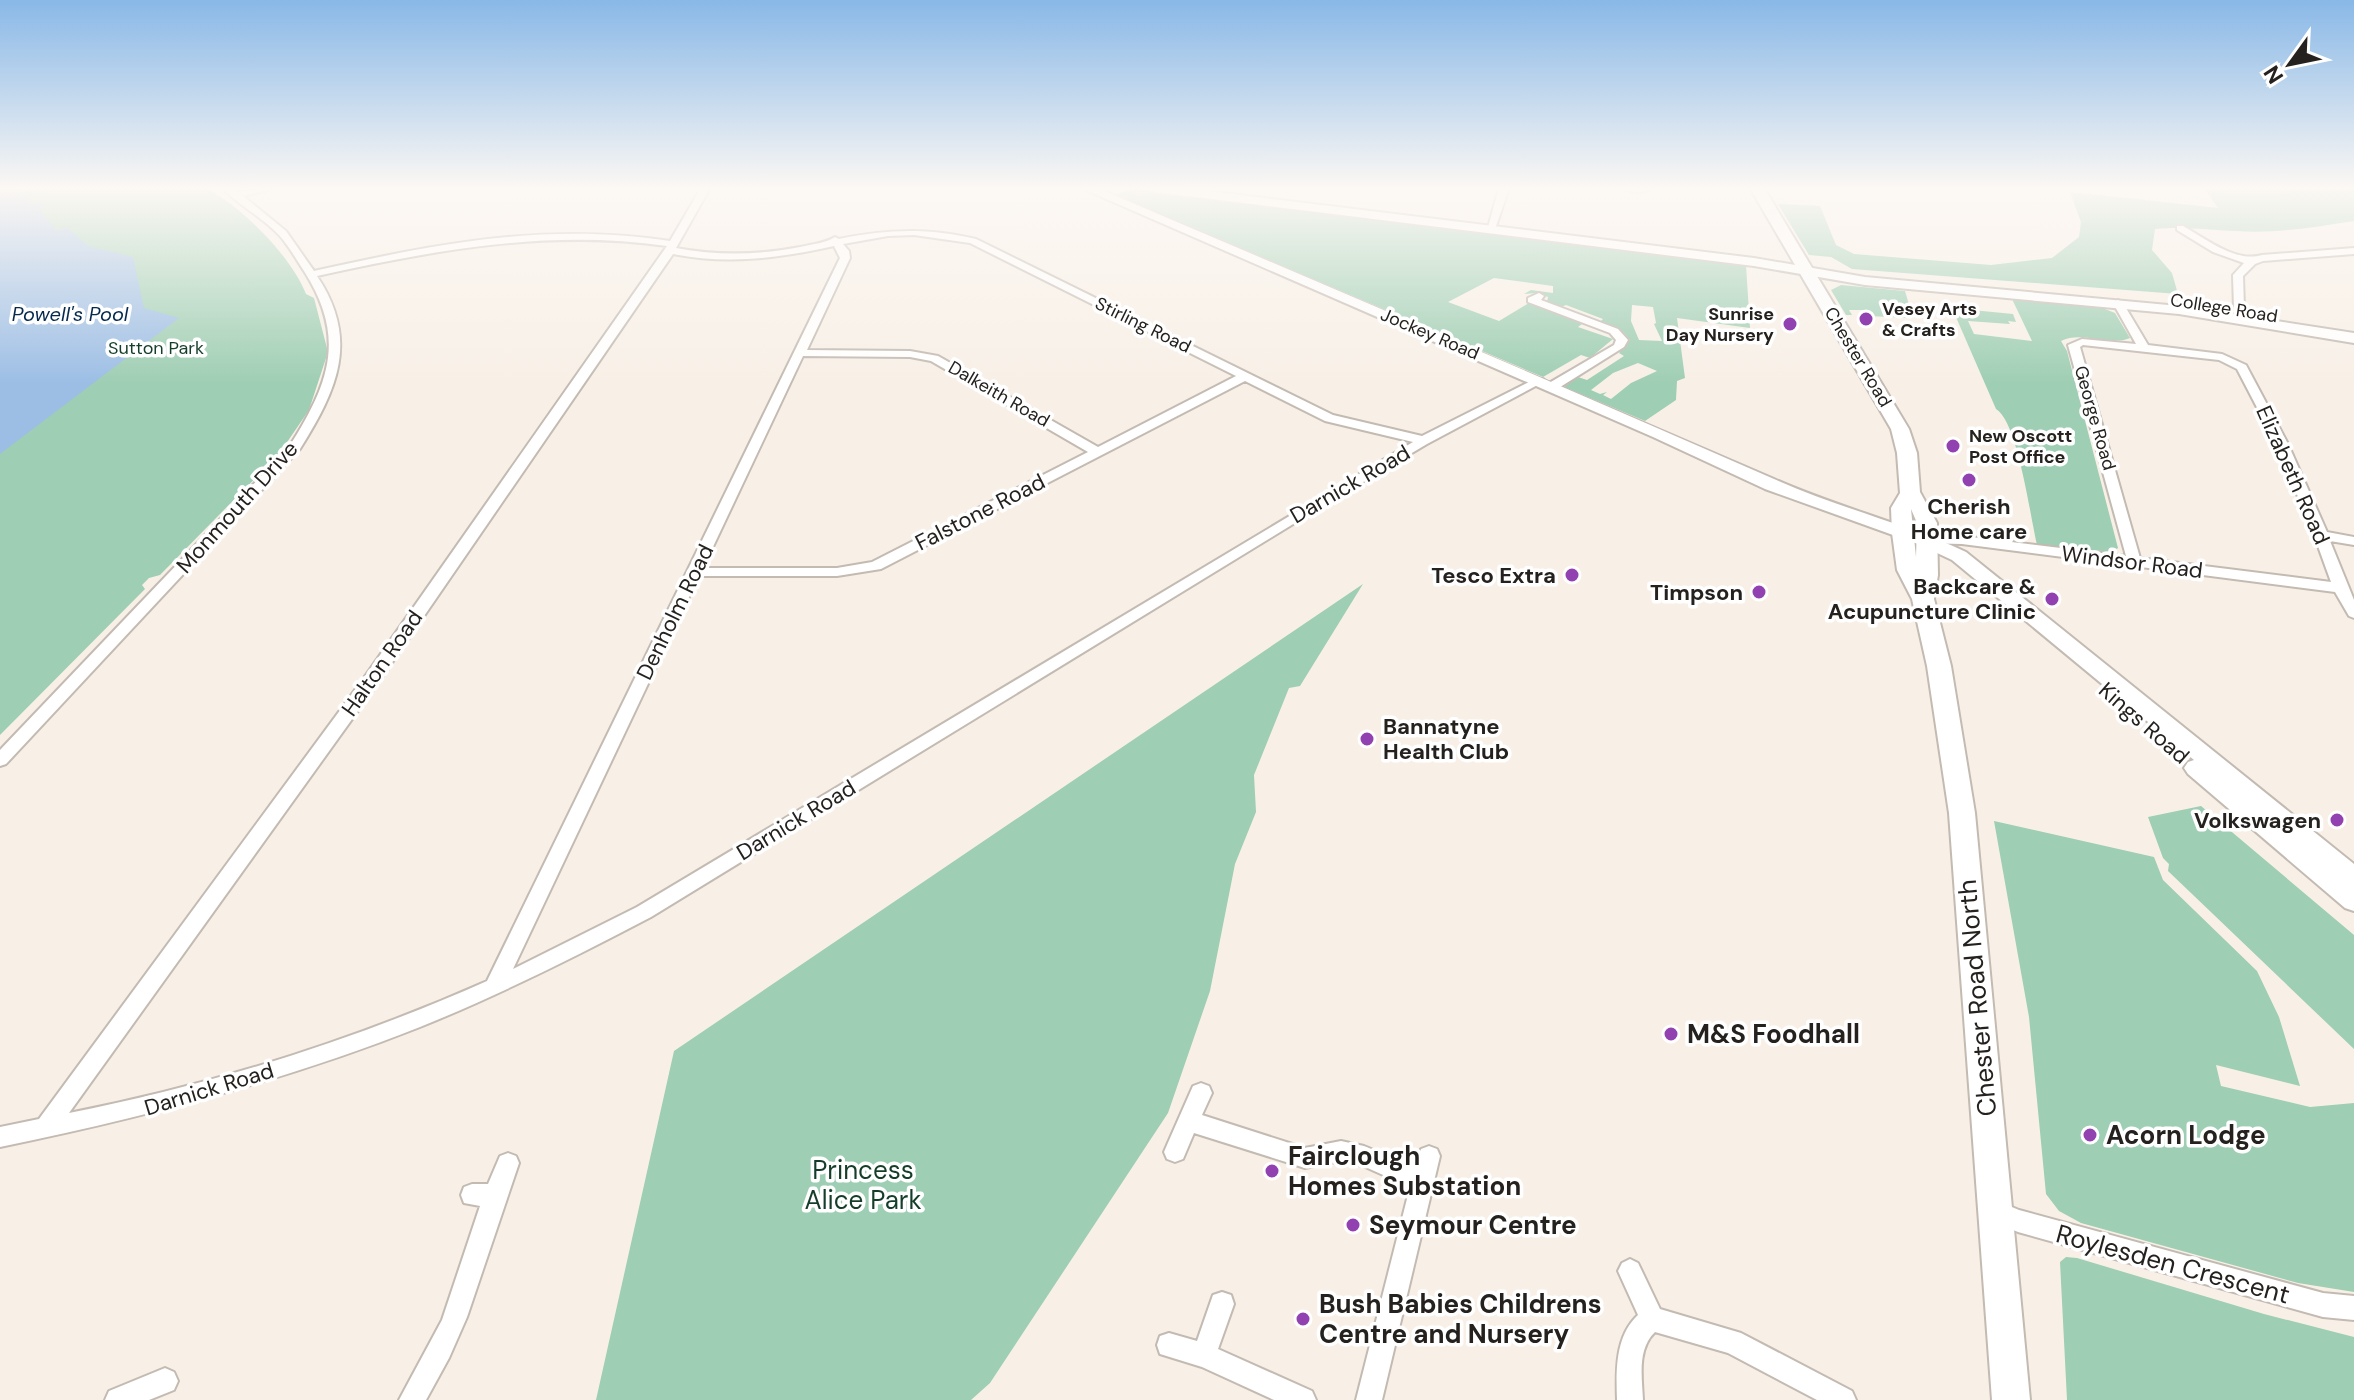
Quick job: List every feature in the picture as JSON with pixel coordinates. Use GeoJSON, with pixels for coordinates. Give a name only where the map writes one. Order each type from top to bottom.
{"type":"FeatureCollection","features":[{"type":"Feature","properties":{"kind":"highway","name":"Chester Road"},"geometry":{"type":"LineString","coordinates":[[1795,253],[1900,429],[1907,453],[1910,493],[1926,518],[1915,544]]}},
{"type":"Feature","properties":{"kind":"highway","name":"Chester Road North"},"geometry":{"type":"LineString","coordinates":[[1915,544],[1927,575],[1923,599],[1939,666],[1962,813],[2011,1400]]}},
{"type":"Feature","properties":{"kind":"main road","name":"Jockey Road"},"geometry":{"type":"LineString","coordinates":[[1240,253],[1546,384],[1771,485],[1813,509],[1915,544]]}},
{"type":"Feature","properties":{"kind":"main road","name":"College Road"},"geometry":{"type":"LineString","coordinates":[[1677,253],[1865,281],[2118,303],[2243,319],[2352,338]]}},
{"type":"Feature","properties":{"kind":"main road","name":"College Road"},"geometry":{"type":"LineString","coordinates":[[1805,270],[2105,293],[2239,309],[2352,338]]}},
{"type":"Feature","properties":{"kind":"main road","name":"College Road"},"geometry":{"type":"LineString","coordinates":[[1816,287],[1824,283],[1865,281]]}},
{"type":"Feature","properties":{"kind":"main road","name":"Kings Road"},"geometry":{"type":"LineString","coordinates":[[1915,544],[1973,566],[2354,878]]}},
{"type":"Feature","properties":{"kind":"main road","name":"Kings Road"},"geometry":{"type":"LineString","coordinates":[[1915,544],[1963,572],[2010,609],[2354,901]]}},
{"type":"Feature","properties":{"kind":"street","name":"Monmouth Drive"},"geometry":{"type":"LineString","coordinates":[[0,760],[294,449],[312,421],[332,373],[337,332],[328,302],[297,253]]}},
{"type":"Feature","properties":{"kind":"street","name":"Stirling Road"},"geometry":{"type":"LineString","coordinates":[[312,274],[412,253]]}},
{"type":"Feature","properties":{"kind":"street","name":"Halton Road"},"geometry":{"type":"LineString","coordinates":[[45,1129],[372,679],[668,253]]}},
{"type":"Feature","properties":{"kind":"street","name":"Stirling Road"},"geometry":{"type":"LineString","coordinates":[[693,253],[705,257],[754,257],[771,253]]}},
{"type":"Feature","properties":{"kind":"street","name":"Denholm Road"},"geometry":{"type":"LineString","coordinates":[[495,985],[845,258],[844,253]]}},
{"type":"Feature","properties":{"kind":"street","name":"Stirling Road"},"geometry":{"type":"LineString","coordinates":[[998,253],[1329,418],[1407,434],[1423,441]]}},
{"type":"Feature","properties":{"kind":"street"},"geometry":{"type":"LineString","coordinates":[[2226,253],[2251,262]]}},
{"type":"Feature","properties":{"kind":"street"},"geometry":{"type":"LineString","coordinates":[[2239,309],[2238,275],[2251,262],[2262,258],[2333,253]]}},
{"type":"Feature","properties":{"kind":"street","name":"Darnick Road"},"geometry":{"type":"LineString","coordinates":[[0,1137],[116,1116],[191,1096],[319,1055],[392,1029],[495,985],[644,912],[1423,441],[1546,384],[1618,347],[1622,340],[1614,331],[1531,297]]}},
{"type":"Feature","properties":{"kind":"street"},"geometry":{"type":"LineString","coordinates":[[2118,303],[2144,348]]}},
{"type":"Feature","properties":{"kind":"street","name":"George Road"},"geometry":{"type":"LineString","coordinates":[[2134,561],[2074,345],[2082,342],[2144,348]]}},
{"type":"Feature","properties":{"kind":"street","name":"Elizabeth Road"},"geometry":{"type":"LineString","coordinates":[[2144,348],[2214,355],[2235,361],[2242,367],[2282,444],[2340,588],[2354,613]]}},
{"type":"Feature","properties":{"kind":"street","name":"Dalkeith Road"},"geometry":{"type":"LineString","coordinates":[[799,353],[910,354],[934,358],[1097,452]]}},
{"type":"Feature","properties":{"kind":"street","name":"Falstone Road"},"geometry":{"type":"LineString","coordinates":[[695,572],[837,572],[876,566],[1246,376]]}},
{"type":"Feature","properties":{"kind":"street"},"geometry":{"type":"LineString","coordinates":[[2321,535],[2354,541]]}},
{"type":"Feature","properties":{"kind":"street","name":"Windsor Road"},"geometry":{"type":"LineString","coordinates":[[1915,544],[1962,540],[2340,588]]}},
{"type":"Feature","properties":{"kind":"street"},"geometry":{"type":"LineString","coordinates":[[1175,1152],[1201,1093]]}},
{"type":"Feature","properties":{"kind":"street"},"geometry":{"type":"LineString","coordinates":[[1189,1121],[1305,1158],[1341,1151],[1364,1156],[1423,1181]]}},
{"type":"Feature","properties":{"kind":"street"},"geometry":{"type":"LineString","coordinates":[[1369,1400],[1429,1156]]}},
{"type":"Feature","properties":{"kind":"street"},"geometry":{"type":"LineString","coordinates":[[412,1400],[432,1367],[455,1317],[483,1195],[508,1163]]}},
{"type":"Feature","properties":{"kind":"street","name":"Roylesden Crescent"},"geometry":{"type":"LineString","coordinates":[[1995,1211],[2018,1221],[2323,1305],[2354,1308]]}},
{"type":"Feature","properties":{"kind":"street"},"geometry":{"type":"LineString","coordinates":[[1630,1271],[1652,1319]]}},
{"type":"Feature","properties":{"kind":"street"},"geometry":{"type":"LineString","coordinates":[[1204,1355],[1222,1304]]}},
{"type":"Feature","properties":{"kind":"street"},"geometry":{"type":"LineString","coordinates":[[1630,1400],[1628,1367],[1636,1335],[1642,1324],[1652,1319],[1732,1342],[1810,1392],[1843,1400]]}},
{"type":"Feature","properties":{"kind":"street"},"geometry":{"type":"LineString","coordinates":[[1169,1345],[1204,1355],[1303,1400]]}},
{"type":"Feature","properties":{"kind":"street"},"geometry":{"type":"LineString","coordinates":[[118,1400],[165,1381]]}},
{"type":"Feature","properties":{"kind":"green space","name":"Sutton Park"},"geometry":{"type":"Polygon","coordinates":[[[0,253],[280,253],[306,294],[314,298],[328,352],[309,410],[279,454],[160,575],[149,578],[142,585],[145,589],[0,735],[0,253]]]}},
{"type":"Feature","properties":{"kind":"green space"},"geometry":{"type":"Polygon","coordinates":[[[1253,253],[1653,253],[1746,265],[1750,328],[1677,318],[1685,378],[1677,381],[1676,400],[1645,421],[1564,387],[1578,377],[1587,380],[1624,356],[1619,353],[1630,340],[1624,333],[1599,323],[1603,319],[1566,305],[1561,307],[1547,302],[1548,297],[1537,293],[1524,294],[1531,290],[1553,293],[1553,286],[1494,278],[1448,302],[1499,321],[1529,303],[1582,324],[1578,327],[1613,339],[1590,358],[1581,355],[1543,377],[1253,253]],[[1632,305],[1631,321],[1639,340],[1662,341],[1654,324],[1653,307],[1632,305]],[[1638,363],[1613,373],[1591,390],[1600,394],[1607,392],[1603,395],[1611,399],[1631,383],[1657,371],[1638,363]]]}},
{"type":"Feature","properties":{"kind":"green space"},"geometry":{"type":"Polygon","coordinates":[[[1808,253],[1853,253],[1991,265],[2052,258],[2058,253],[2155,253],[2172,273],[2178,294],[1852,269],[1831,257],[1808,253]]]}},
{"type":"Feature","properties":{"kind":"green space"},"geometry":{"type":"Polygon","coordinates":[[[1841,285],[1905,291],[1913,318],[1867,316],[1863,310],[1849,310],[1852,315],[1846,315],[1831,290],[1841,285]]]}},
{"type":"Feature","properties":{"kind":"green space"},"geometry":{"type":"Polygon","coordinates":[[[2012,299],[2100,307],[2115,313],[2130,338],[2113,341],[2078,337],[2061,341],[2067,351],[2118,548],[2113,552],[2037,545],[2011,432],[1996,409],[1952,308],[2013,314],[2016,322],[2008,321],[2010,324],[1968,321],[1974,334],[2032,341],[2012,299]]]}},
{"type":"Feature","properties":{"kind":"green space","name":"Princess Alice Park"},"geometry":{"type":"Polygon","coordinates":[[[1363,584],[1300,686],[1289,688],[1254,775],[1256,812],[1235,864],[1210,991],[1168,1113],[990,1383],[971,1400],[596,1400],[674,1051],[1363,584]]]}},
{"type":"Feature","properties":{"kind":"green space"},"geometry":{"type":"Polygon","coordinates":[[[2201,806],[2354,935],[2354,1049],[2168,871],[2169,864],[2163,858],[2148,817],[2201,806]]]}},
{"type":"Feature","properties":{"kind":"green space"},"geometry":{"type":"Polygon","coordinates":[[[1994,821],[2154,857],[2163,880],[2257,971],[2279,1017],[2300,1086],[2216,1065],[2221,1086],[2310,1107],[2354,1103],[2354,1292],[2298,1283],[2081,1223],[2059,1211],[2046,1194],[2029,1017],[1994,821]]]}},
{"type":"Feature","properties":{"kind":"green space"},"geometry":{"type":"Polygon","coordinates":[[[2066,1257],[2354,1337],[2354,1400],[2067,1400],[2060,1262],[2066,1257]]]}},
{"type":"Feature","properties":{"kind":"water","name":"Powell's Pool"},"geometry":{"type":"Polygon","coordinates":[[[0,253],[118,253],[133,257],[144,308],[179,318],[0,454],[0,253]]]}},
{"type":"Feature","properties":{"kind":"place","name":"Vesey Arts & Crafts"},"geometry":{"type":"Point","coordinates":[1866,319]}},
{"type":"Feature","properties":{"kind":"place","name":"Sunrise Day Nursery"},"geometry":{"type":"Point","coordinates":[1790,324]}},
{"type":"Feature","properties":{"kind":"place","name":"New Oscott Post Office"},"geometry":{"type":"Point","coordinates":[1953,446]}},
{"type":"Feature","properties":{"kind":"place","name":"Cherish Home care"},"geometry":{"type":"Point","coordinates":[1969,480]}},
{"type":"Feature","properties":{"kind":"place","name":"Tesco Extra"},"geometry":{"type":"Point","coordinates":[1572,575]}},
{"type":"Feature","properties":{"kind":"place","name":"Timpson"},"geometry":{"type":"Point","coordinates":[1759,592]}},
{"type":"Feature","properties":{"kind":"place","name":"Backcare & Acupuncture Clinic"},"geometry":{"type":"Point","coordinates":[2052,599]}},
{"type":"Feature","properties":{"kind":"place","name":"Bannatyne Health Club"},"geometry":{"type":"Point","coordinates":[1367,739]}},
{"type":"Feature","properties":{"kind":"place","name":"Volkswagen"},"geometry":{"type":"Point","coordinates":[2337,820]}},
{"type":"Feature","properties":{"kind":"place","name":"M&S Foodhall"},"geometry":{"type":"Point","coordinates":[1671,1034]}},
{"type":"Feature","properties":{"kind":"place","name":"Acorn Lodge"},"geometry":{"type":"Point","coordinates":[2090,1135]}},
{"type":"Feature","properties":{"kind":"place","name":"Fairclough Homes Substation"},"geometry":{"type":"Point","coordinates":[1272,1171]}},
{"type":"Feature","properties":{"kind":"place","name":"Seymour Centre"},"geometry":{"type":"Point","coordinates":[1353,1225]}},
{"type":"Feature","properties":{"kind":"place","name":"Bush Babies Childrens Centre and Nursery"},"geometry":{"type":"Point","coordinates":[1303,1319]}}]}
